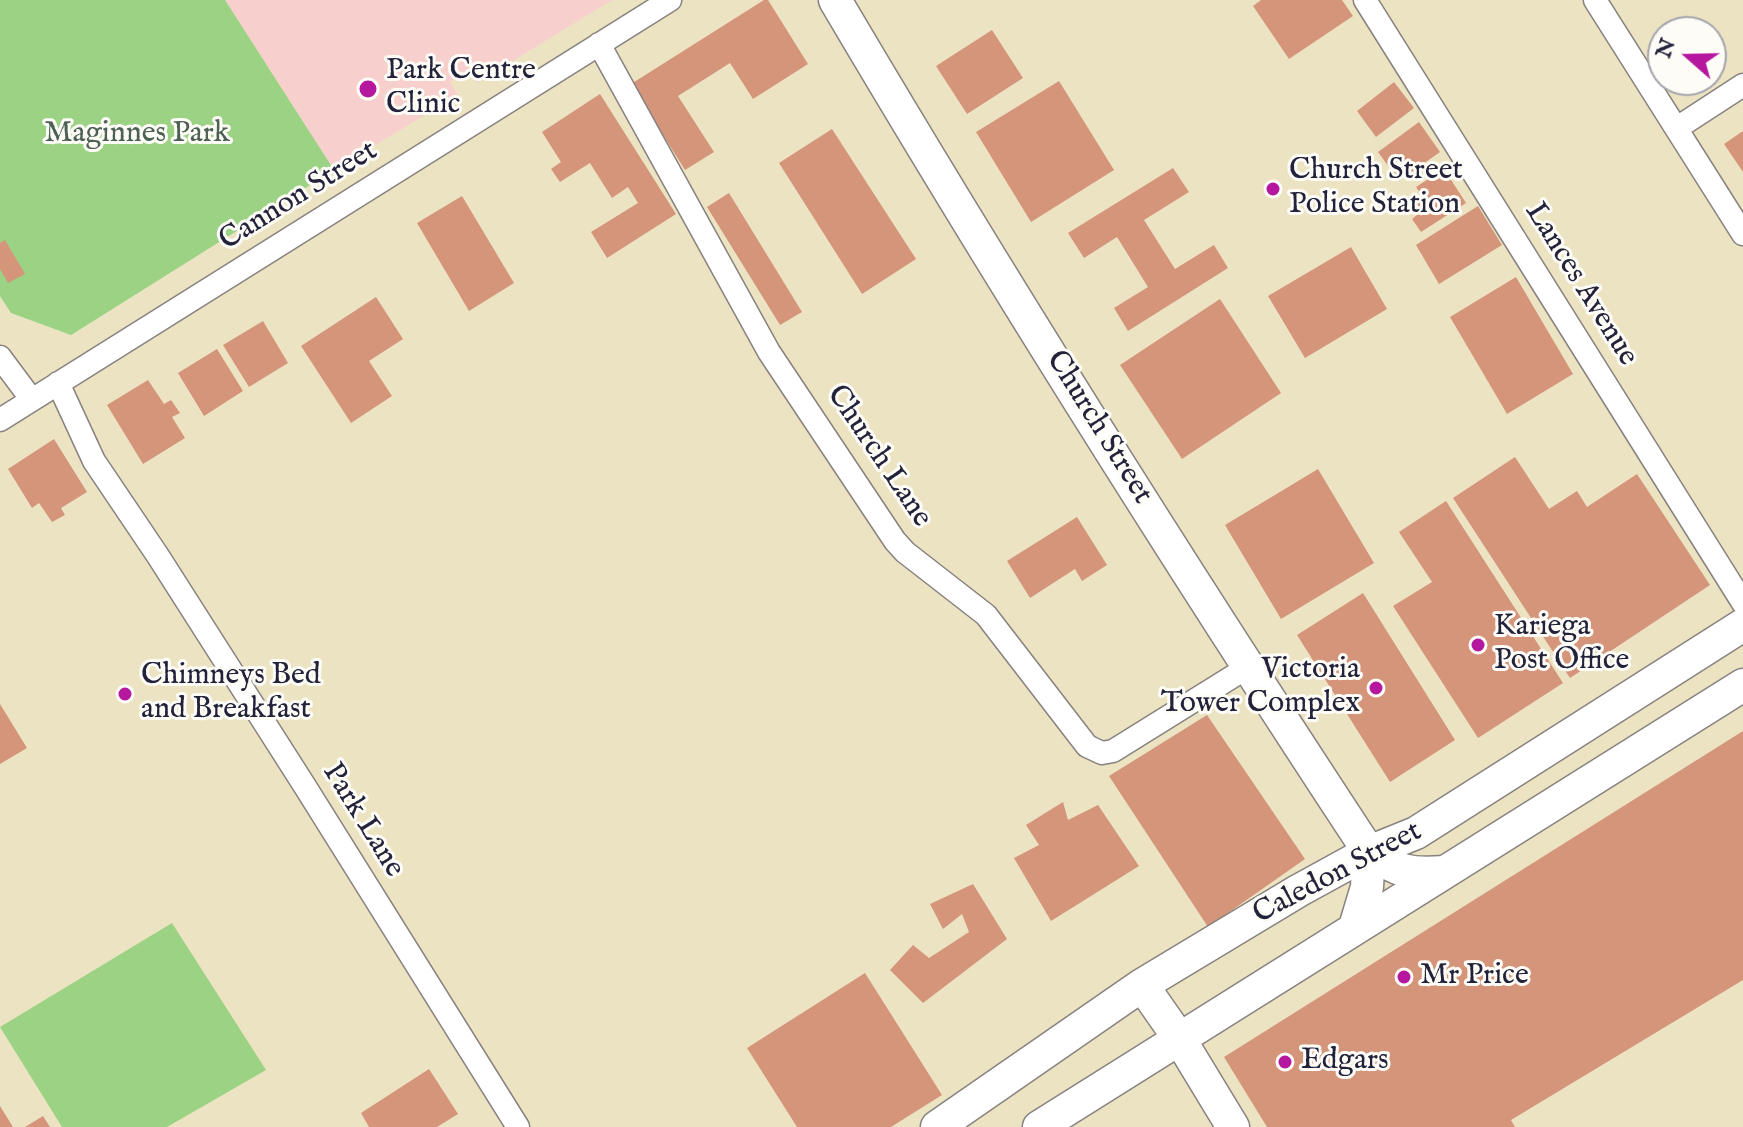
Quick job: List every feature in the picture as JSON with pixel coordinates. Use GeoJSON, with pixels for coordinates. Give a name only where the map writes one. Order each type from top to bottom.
{"type":"FeatureCollection","features":[{"type":"Feature","properties":{"kind":"main road","name":"Church Street"},"geometry":{"type":"LineString","coordinates":[[835,0],[904,117],[1248,667],[1369,852]]}},
{"type":"Feature","properties":{"kind":"main road","name":"Caledon Street"},"geometry":{"type":"LineString","coordinates":[[937,1127],[1142,985],[1298,891],[1369,852],[1416,833],[1743,625]]}},
{"type":"Feature","properties":{"kind":"main road","name":"Caledon Street"},"geometry":{"type":"LineString","coordinates":[[1039,1127],[1743,685]]}},
{"type":"Feature","properties":{"kind":"main road"},"geometry":{"type":"LineString","coordinates":[[1355,927],[1367,887],[1369,852],[1402,871],[1424,874],[1443,872]]}},
{"type":"Feature","properties":{"kind":"main road"},"geometry":{"type":"LineString","coordinates":[[1142,985],[1179,1038],[1233,1127]]}},
{"type":"Feature","properties":{"kind":"street","name":"Cannon Street"},"geometry":{"type":"LineString","coordinates":[[0,420],[670,0]]}},
{"type":"Feature","properties":{"kind":"street","name":"Lances Avenue"},"geometry":{"type":"LineString","coordinates":[[1365,0],[1743,603]]}},
{"type":"Feature","properties":{"kind":"street"},"geometry":{"type":"LineString","coordinates":[[1595,0],[1743,234]]}},
{"type":"Feature","properties":{"kind":"street","name":"Church Lane"},"geometry":{"type":"LineString","coordinates":[[599,44],[769,352],[895,541],[986,615],[1087,746],[1102,753],[1113,751],[1248,667]]}},
{"type":"Feature","properties":{"kind":"street"},"geometry":{"type":"LineString","coordinates":[[1677,128],[1743,85]]}},
{"type":"Feature","properties":{"kind":"street"},"geometry":{"type":"LineString","coordinates":[[0,357],[32,400]]}},
{"type":"Feature","properties":{"kind":"street","name":"Park Lane"},"geometry":{"type":"LineString","coordinates":[[58,383],[94,461],[281,748],[518,1127]]}},
{"type":"Feature","properties":{"kind":"shaded area","name":"Park Centre Clinic"},"geometry":{"type":"Polygon","coordinates":[[[225,0],[612,0],[477,83],[466,71],[450,82],[458,95],[334,170],[225,0]]]}},
{"type":"Feature","properties":{"kind":"green space","name":"Maginnes Park"},"geometry":{"type":"Polygon","coordinates":[[[0,0],[225,0],[334,170],[71,335],[11,313],[0,296],[0,0]]]}},
{"type":"Feature","properties":{"kind":"green space"},"geometry":{"type":"Polygon","coordinates":[[[172,923],[266,1070],[167,1127],[62,1127],[0,1027],[172,923]]]}},
{"type":"Feature","properties":{"kind":"building"},"geometry":{"type":"Polygon","coordinates":[[[768,0],[808,64],[753,99],[730,63],[678,96],[714,152],[685,170],[631,84],[768,0]]]}},
{"type":"Feature","properties":{"kind":"building"},"geometry":{"type":"Polygon","coordinates":[[[1261,0],[1342,0],[1353,16],[1289,59],[1253,6],[1261,0]]]}},
{"type":"Feature","properties":{"kind":"building"},"geometry":{"type":"Polygon","coordinates":[[[992,30],[1023,78],[967,114],[936,66],[992,30]]]}},
{"type":"Feature","properties":{"kind":"building"},"geometry":{"type":"Polygon","coordinates":[[[1059,81],[1114,170],[1031,222],[976,132],[1059,81]]]}},
{"type":"Feature","properties":{"kind":"building"},"geometry":{"type":"Polygon","coordinates":[[[1394,82],[1414,108],[1376,137],[1357,111],[1394,82]]]}},
{"type":"Feature","properties":{"kind":"building"},"geometry":{"type":"Polygon","coordinates":[[[600,94],[676,214],[607,258],[591,232],[638,203],[628,187],[612,198],[590,163],[560,182],[551,169],[561,162],[542,132],[600,94]]]}},
{"type":"Feature","properties":{"kind":"building"},"geometry":{"type":"Polygon","coordinates":[[[1419,122],[1440,152],[1399,181],[1378,152],[1419,122]]]}},
{"type":"Feature","properties":{"kind":"building"},"geometry":{"type":"Polygon","coordinates":[[[832,129],[916,259],[862,294],[779,163],[832,129]]]}},
{"type":"Feature","properties":{"kind":"building"},"geometry":{"type":"Polygon","coordinates":[[[1743,131],[1743,172],[1724,144],[1743,131]]]}},
{"type":"Feature","properties":{"kind":"building"},"geometry":{"type":"Polygon","coordinates":[[[1173,168],[1189,192],[1144,220],[1175,269],[1214,245],[1228,268],[1128,331],[1114,308],[1148,287],[1117,237],[1084,258],[1068,233],[1173,168]]]}},
{"type":"Feature","properties":{"kind":"building"},"geometry":{"type":"Polygon","coordinates":[[[1444,169],[1466,203],[1421,232],[1412,219],[1418,214],[1411,203],[1422,196],[1416,187],[1444,169]]]}},
{"type":"Feature","properties":{"kind":"building"},"geometry":{"type":"Polygon","coordinates":[[[729,193],[802,312],[780,325],[707,207],[729,193]]]}},
{"type":"Feature","properties":{"kind":"building"},"geometry":{"type":"Polygon","coordinates":[[[462,196],[514,283],[469,311],[417,223],[462,196]]]}},
{"type":"Feature","properties":{"kind":"building"},"geometry":{"type":"Polygon","coordinates":[[[1478,206],[1502,245],[1439,284],[1416,245],[1478,206]]]}},
{"type":"Feature","properties":{"kind":"building"},"geometry":{"type":"Polygon","coordinates":[[[5,240],[25,274],[8,283],[0,269],[0,243],[5,240]]]}},
{"type":"Feature","properties":{"kind":"building"},"geometry":{"type":"Polygon","coordinates":[[[1351,247],[1387,309],[1305,358],[1268,296],[1351,247]]]}},
{"type":"Feature","properties":{"kind":"building"},"geometry":{"type":"Polygon","coordinates":[[[1516,277],[1573,374],[1507,414],[1450,317],[1516,277]]]}},
{"type":"Feature","properties":{"kind":"building"},"geometry":{"type":"Polygon","coordinates":[[[376,297],[403,339],[369,361],[392,396],[351,423],[301,346],[376,297]]]}},
{"type":"Feature","properties":{"kind":"building"},"geometry":{"type":"Polygon","coordinates":[[[1220,299],[1281,393],[1182,459],[1120,365],[1220,299]]]}},
{"type":"Feature","properties":{"kind":"building"},"geometry":{"type":"Polygon","coordinates":[[[263,321],[288,363],[249,387],[223,345],[263,321]]]}},
{"type":"Feature","properties":{"kind":"building"},"geometry":{"type":"Polygon","coordinates":[[[217,349],[243,391],[204,416],[178,373],[217,349]]]}},
{"type":"Feature","properties":{"kind":"building"},"geometry":{"type":"Polygon","coordinates":[[[148,380],[164,404],[171,400],[180,413],[172,417],[185,438],[143,464],[107,405],[148,380]]]}},
{"type":"Feature","properties":{"kind":"building"},"geometry":{"type":"Polygon","coordinates":[[[54,439],[87,492],[61,508],[65,515],[52,522],[39,503],[32,508],[8,469],[54,439]]]}},
{"type":"Feature","properties":{"kind":"building"},"geometry":{"type":"Polygon","coordinates":[[[1515,457],[1549,509],[1577,491],[1587,507],[1637,474],[1710,585],[1570,678],[1453,498],[1515,457]]]}},
{"type":"Feature","properties":{"kind":"building"},"geometry":{"type":"Polygon","coordinates":[[[1318,469],[1374,563],[1281,619],[1225,525],[1318,469]]]}},
{"type":"Feature","properties":{"kind":"building","name":"Kariega Post Office"},"geometry":{"type":"Polygon","coordinates":[[[1446,501],[1563,683],[1478,738],[1393,606],[1432,582],[1399,532],[1446,501]]]}},
{"type":"Feature","properties":{"kind":"building"},"geometry":{"type":"Polygon","coordinates":[[[1077,517],[1107,565],[1082,581],[1075,569],[1030,598],[1007,561],[1077,517]]]}},
{"type":"Feature","properties":{"kind":"building","name":"Victoria Tower Complex"},"geometry":{"type":"Polygon","coordinates":[[[1363,593],[1455,740],[1390,782],[1297,635],[1363,593]]]}},
{"type":"Feature","properties":{"kind":"building"},"geometry":{"type":"Polygon","coordinates":[[[0,704],[27,748],[0,764],[0,704]]]}},
{"type":"Feature","properties":{"kind":"building"},"geometry":{"type":"Polygon","coordinates":[[[1207,715],[1305,859],[1208,927],[1109,776],[1207,715]]]}},
{"type":"Feature","properties":{"kind":"building"},"geometry":{"type":"Polygon","coordinates":[[[1743,731],[1743,980],[1511,1120],[1515,1127],[1267,1127],[1224,1057],[1743,731]]]}},
{"type":"Feature","properties":{"kind":"building"},"geometry":{"type":"Polygon","coordinates":[[[1063,802],[1068,820],[1098,805],[1139,866],[1051,921],[1014,858],[1039,845],[1026,825],[1063,802]]]}},
{"type":"Feature","properties":{"kind":"building"},"geometry":{"type":"Polygon","coordinates":[[[973,884],[1007,939],[923,1003],[890,970],[913,945],[929,958],[969,932],[962,914],[943,929],[930,904],[973,884]]]}},
{"type":"Feature","properties":{"kind":"building"},"geometry":{"type":"Polygon","coordinates":[[[865,973],[942,1095],[891,1127],[797,1127],[747,1048],[865,973]]]}},
{"type":"Feature","properties":{"kind":"building"},"geometry":{"type":"Polygon","coordinates":[[[429,1069],[458,1114],[437,1127],[369,1127],[361,1113],[429,1069]]]}},
{"type":"Feature","properties":{"kind":"building"},"geometry":{"type":"Polygon","coordinates":[[[0,1106],[13,1127],[0,1127],[0,1106]]]}},
{"type":"Feature","properties":{"kind":"building"},"geometry":{"type":"Polygon","coordinates":[[[43,1116],[50,1127],[25,1127],[43,1116]]]}},
{"type":"Feature","properties":{"kind":"place","name":"Park Centre Clinic"},"geometry":{"type":"Point","coordinates":[368,89]}},
{"type":"Feature","properties":{"kind":"place","name":"Church Street Police Station"},"geometry":{"type":"Point","coordinates":[1273,189]}},
{"type":"Feature","properties":{"kind":"place","name":"Kariega Post Office"},"geometry":{"type":"Point","coordinates":[1478,645]}},
{"type":"Feature","properties":{"kind":"place","name":"Victoria Tower Complex"},"geometry":{"type":"Point","coordinates":[1376,688]}},
{"type":"Feature","properties":{"kind":"place","name":"Chimneys Bed and Breakfast"},"geometry":{"type":"Point","coordinates":[125,694]}},
{"type":"Feature","properties":{"kind":"place","name":"Mr Price"},"geometry":{"type":"Point","coordinates":[1404,977]}},
{"type":"Feature","properties":{"kind":"place","name":"Edgars"},"geometry":{"type":"Point","coordinates":[1285,1062]}}]}
